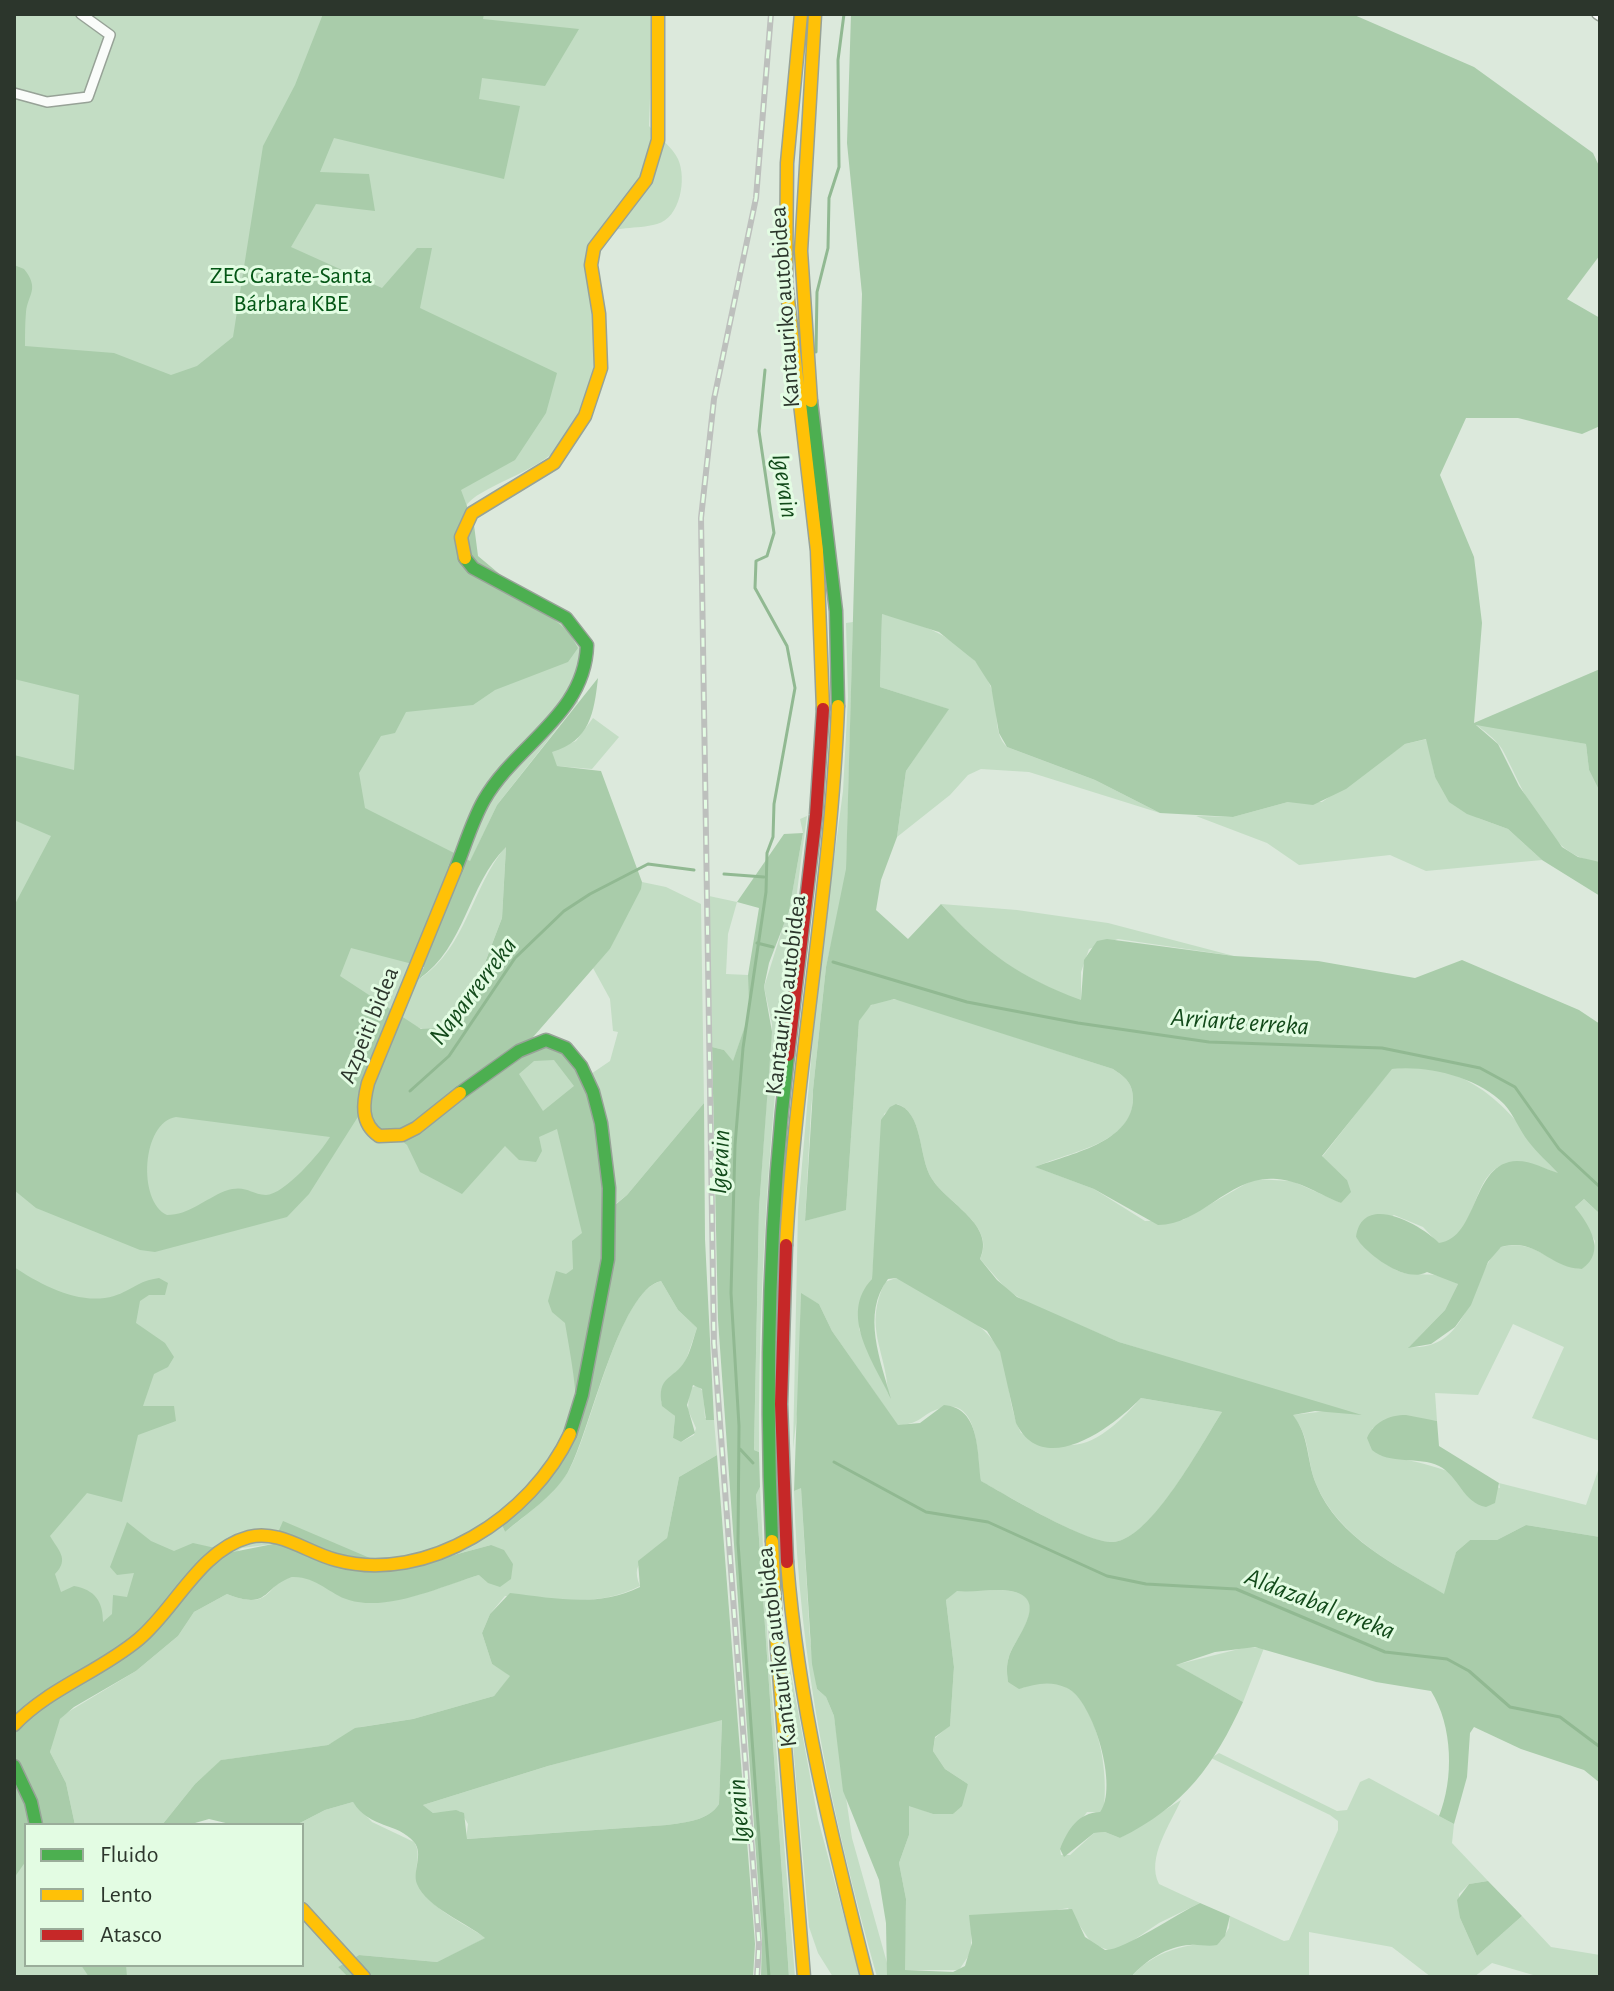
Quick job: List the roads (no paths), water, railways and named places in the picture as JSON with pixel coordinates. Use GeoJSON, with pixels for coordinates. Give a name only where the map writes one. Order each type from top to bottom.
{"type":"FeatureCollection","features":[{"type":"Feature","properties":{"kind":"main road","name":"Azpeiti bidea"},"geometry":{"type":"LineString","coordinates":[[14,1725],[36,1705],[94,1672],[138,1640],[176,1597],[239,1541],[270,1537],[360,1566],[387,1565],[425,1557],[474,1534],[520,1501],[556,1462],[571,1431],[588,1363],[610,1234],[598,1112],[583,1066],[561,1044],[549,1040],[533,1042],[416,1128],[396,1138],[373,1132],[361,1109],[368,1083],[482,805],[501,776],[569,703],[585,674],[587,649],[575,625],[473,568],[463,559],[460,536],[469,515],[479,506],[554,463],[585,416],[601,368],[599,314],[591,265],[594,248],[646,180],[658,140],[658,14]]}},
{"type":"Feature","properties":{"kind":"main road","name":"Kantauriko autobidea"},"geometry":{"type":"LineString","coordinates":[[801,14],[787,163],[786,282],[796,393],[817,551],[824,722],[777,1150],[768,1440],[777,1649],[804,1977]]}},
{"type":"Feature","properties":{"kind":"main road","name":"Kantauriko autobidea"},"geometry":{"type":"LineString","coordinates":[[815,14],[801,164],[800,281],[810,394],[833,552],[838,705],[833,799],[804,1021],[791,1162],[783,1334],[784,1499],[790,1605],[807,1728],[828,1831],[867,1977]]}},
{"type":"Feature","properties":{"kind":"main road"},"geometry":{"type":"LineString","coordinates":[[14,1766],[31,1802],[36,1823]]}},
{"type":"Feature","properties":{"kind":"main road"},"geometry":{"type":"LineString","coordinates":[[304,1911],[364,1977]]}},
{"type":"Feature","properties":{"kind":"street"},"geometry":{"type":"LineString","coordinates":[[14,93],[47,102],[88,97],[110,35],[81,14]]}},
{"type":"Feature","properties":{"kind":"waterway","name":"Igerain"},"geometry":{"type":"LineString","coordinates":[[816,352],[817,292],[828,248],[829,198],[839,167],[838,60],[844,14]]}},
{"type":"Feature","properties":{"kind":"waterway","name":"Igerain"},"geometry":{"type":"LineString","coordinates":[[765,370],[759,431],[774,533],[767,556],[756,561],[755,588],[787,646],[795,688],[774,804],[773,837],[767,853],[766,892],[743,1048],[735,1145],[731,1293],[739,1426],[738,1543],[769,1977]]}},
{"type":"Feature","properties":{"kind":"waterway","name":"Naparrerreka"},"geometry":{"type":"LineString","coordinates":[[410,1091],[449,1056],[515,958],[564,911],[648,864],[694,870]]}},
{"type":"Feature","properties":{"kind":"waterway","name":"Naparrerreka"},"geometry":{"type":"LineString","coordinates":[[724,874],[764,877]]}},
{"type":"Feature","properties":{"kind":"waterway","name":"Arriarte erreka"},"geometry":{"type":"LineString","coordinates":[[757,943],[773,947]]}},
{"type":"Feature","properties":{"kind":"waterway","name":"Arriarte erreka"},"geometry":{"type":"LineString","coordinates":[[833,962],[967,1002],[1078,1023],[1209,1042],[1382,1048],[1480,1068],[1515,1087],[1559,1149],[1600,1187]]}},
{"type":"Feature","properties":{"kind":"waterway"},"geometry":{"type":"LineString","coordinates":[[740,1449],[753,1463]]}},
{"type":"Feature","properties":{"kind":"waterway","name":"Aldazabal erreka"},"geometry":{"type":"LineString","coordinates":[[834,1462],[926,1512],[988,1522],[1107,1576],[1146,1584],[1236,1589],[1385,1652],[1447,1659],[1469,1671],[1510,1707],[1560,1717],[1600,1747]]}},
{"type":"Feature","properties":{"kind":"railway"},"geometry":{"type":"LineString","coordinates":[[757,1977],[759,1944],[714,1343],[701,518],[714,399],[756,198],[771,14]]}},
{"type":"Feature","properties":{"kind":"park label","name":"ZEC Garate-Santa Bárbara KBE"},"geometry":{"type":"Point","coordinates":[291,290]}}]}
